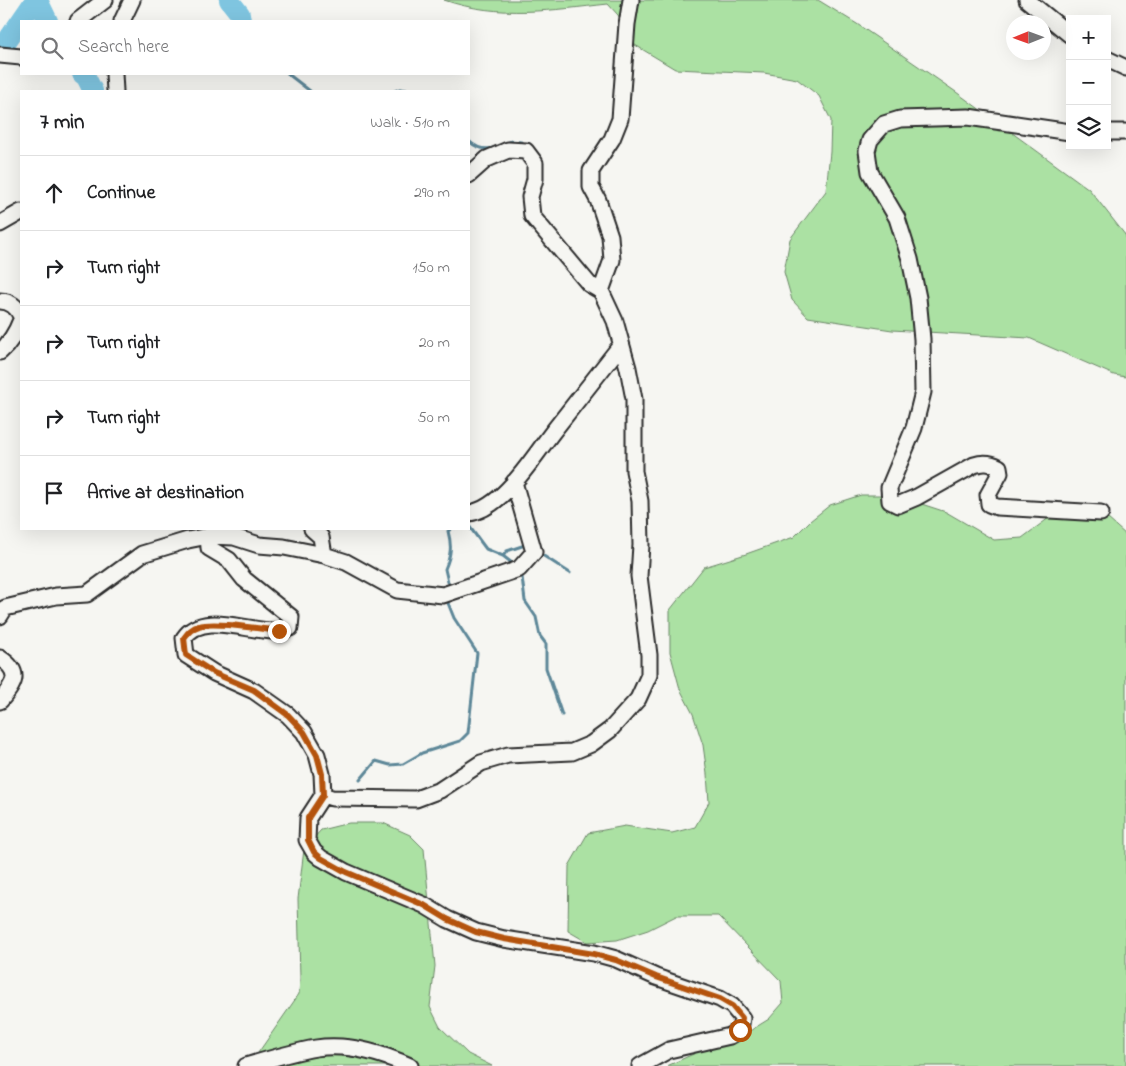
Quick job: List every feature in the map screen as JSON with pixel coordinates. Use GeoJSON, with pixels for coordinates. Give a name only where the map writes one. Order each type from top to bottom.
{"type":"FeatureCollection","features":[{"type":"Feature","properties":{"kind":"street"},"geometry":{"type":"LineString","coordinates":[[79,20],[105,0]]}},
{"type":"Feature","properties":{"kind":"street"},"geometry":{"type":"LineString","coordinates":[[122,20],[132,0]]}},
{"type":"Feature","properties":{"kind":"street"},"geometry":{"type":"LineString","coordinates":[[600,291],[612,260],[610,236],[598,200],[591,187],[591,171],[612,139],[620,119],[628,24],[632,0]]}},
{"type":"Feature","properties":{"kind":"street"},"geometry":{"type":"LineString","coordinates":[[1027,0],[1066,32]]}},
{"type":"Feature","properties":{"kind":"street"},"geometry":{"type":"LineString","coordinates":[[1109,60],[1126,68]]}},
{"type":"Feature","properties":{"kind":"street"},"geometry":{"type":"LineString","coordinates":[[114,75],[116,90]]}},
{"type":"Feature","properties":{"kind":"street"},"geometry":{"type":"LineString","coordinates":[[1066,131],[968,118],[900,119],[884,124],[870,140],[867,151],[870,172],[897,218],[910,258],[918,298],[922,340],[923,392],[914,428],[889,488],[890,501],[898,505],[917,497],[974,465],[992,463],[999,467],[1000,473],[988,495],[988,504],[997,507],[1101,513]]}},
{"type":"Feature","properties":{"kind":"street"},"geometry":{"type":"LineString","coordinates":[[1111,132],[1126,132]]}},
{"type":"Feature","properties":{"kind":"street"},"geometry":{"type":"LineString","coordinates":[[323,795],[332,798],[416,799],[440,790],[481,764],[508,755],[572,752],[591,744],[610,730],[638,699],[649,675],[649,655],[639,576],[641,545],[640,500],[634,471],[634,399],[628,368],[615,321],[600,291],[589,284],[532,216],[530,197],[535,180],[535,163],[526,151],[508,150],[488,160],[470,174]]}},
{"type":"Feature","properties":{"kind":"street"},"geometry":{"type":"LineString","coordinates":[[0,224],[20,213]]}},
{"type":"Feature","properties":{"kind":"street"},"geometry":{"type":"LineString","coordinates":[[0,301],[5,301],[17,308],[20,323],[8,345],[0,352]]}},
{"type":"Feature","properties":{"kind":"street"},"geometry":{"type":"LineString","coordinates":[[470,513],[501,496],[526,469],[549,436],[622,345]]}},
{"type":"Feature","properties":{"kind":"street"},"geometry":{"type":"LineString","coordinates":[[0,616],[5,608],[56,596],[87,594],[142,554],[208,536],[234,537],[259,545],[284,547],[324,555],[346,562],[397,590],[443,595],[519,569],[534,552],[514,482]]}},
{"type":"Feature","properties":{"kind":"street"},"geometry":{"type":"LineString","coordinates":[[313,530],[320,537],[324,555]]}},
{"type":"Feature","properties":{"kind":"street"},"geometry":{"type":"LineString","coordinates":[[208,536],[209,548],[229,560],[244,579],[291,617],[290,628],[279,631],[201,625],[189,631],[184,638],[186,655],[214,673],[254,690],[288,715],[304,732],[317,755],[322,774],[323,795],[308,818],[308,840],[314,852],[346,872],[424,905],[447,919],[476,932],[504,939],[594,954],[616,960],[656,977],[720,999],[732,1006],[742,1018],[740,1030],[730,1036],[669,1050],[640,1066]]}},
{"type":"Feature","properties":{"kind":"street"},"geometry":{"type":"LineString","coordinates":[[0,658],[9,664],[14,675],[13,685],[0,701]]}},
{"type":"Feature","properties":{"kind":"street"},"geometry":{"type":"LineString","coordinates":[[246,1066],[318,1048],[354,1048],[389,1057],[410,1066]]}},
{"type":"Feature","properties":{"kind":"green space"},"geometry":{"type":"Polygon","coordinates":[[[444,0],[818,0],[857,24],[956,92],[1089,189],[1126,236],[1126,377],[1114,375],[1029,338],[892,330],[808,317],[792,300],[784,272],[790,239],[826,191],[831,120],[819,96],[797,79],[764,73],[675,69],[635,45],[618,15],[608,4],[546,10],[506,11],[465,6],[444,0]]]}},
{"type":"Feature","properties":{"kind":"green space"},"geometry":{"type":"Polygon","coordinates":[[[861,495],[894,495],[946,512],[994,540],[1022,538],[1069,503],[1097,509],[1126,535],[1126,1066],[667,1066],[702,1050],[740,1037],[769,1019],[783,1003],[781,981],[718,916],[676,916],[648,930],[617,940],[587,942],[568,931],[569,866],[588,833],[625,826],[672,833],[695,827],[709,802],[703,745],[693,714],[680,689],[670,652],[670,610],[704,567],[794,537],[830,505],[861,495]]]}},
{"type":"Feature","properties":{"kind":"green space"},"geometry":{"type":"Polygon","coordinates":[[[349,823],[383,823],[410,835],[424,849],[435,966],[430,1007],[440,1027],[468,1054],[492,1066],[249,1066],[299,994],[298,899],[304,849],[321,830],[349,823]]]}},
{"type":"Feature","properties":{"kind":"waterway"},"geometry":{"type":"LineString","coordinates":[[21,20],[35,0]]}},
{"type":"Feature","properties":{"kind":"waterway"},"geometry":{"type":"LineString","coordinates":[[38,0],[48,20]]}},
{"type":"Feature","properties":{"kind":"waterway"},"geometry":{"type":"LineString","coordinates":[[229,0],[240,14],[241,20]]}},
{"type":"Feature","properties":{"kind":"waterway"},"geometry":{"type":"LineString","coordinates":[[0,51],[20,22]]}},
{"type":"Feature","properties":{"kind":"waterway"},"geometry":{"type":"LineString","coordinates":[[83,75],[92,90]]}},
{"type":"Feature","properties":{"kind":"waterway"},"geometry":{"type":"LineString","coordinates":[[289,75],[309,90]]}},
{"type":"Feature","properties":{"kind":"waterway"},"geometry":{"type":"LineString","coordinates":[[398,90],[408,90]]}},
{"type":"Feature","properties":{"kind":"waterway"},"geometry":{"type":"LineString","coordinates":[[505,144],[511,141],[521,142]]}},
{"type":"Feature","properties":{"kind":"waterway"},"geometry":{"type":"LineString","coordinates":[[470,142],[481,148],[494,148]]}},
{"type":"Feature","properties":{"kind":"waterway"},"geometry":{"type":"LineString","coordinates":[[470,527],[486,549],[503,556],[512,563]]}},
{"type":"Feature","properties":{"kind":"waterway"},"geometry":{"type":"LineString","coordinates":[[448,582],[445,569],[449,559],[450,530]]}},
{"type":"Feature","properties":{"kind":"waterway"},"geometry":{"type":"LineString","coordinates":[[503,556],[507,551],[525,545]]}},
{"type":"Feature","properties":{"kind":"waterway"},"geometry":{"type":"LineString","coordinates":[[539,553],[570,573]]}},
{"type":"Feature","properties":{"kind":"waterway"},"geometry":{"type":"LineString","coordinates":[[522,577],[525,601],[536,617],[540,636],[546,644],[546,668],[562,715]]}},
{"type":"Feature","properties":{"kind":"waterway"},"geometry":{"type":"LineString","coordinates":[[360,780],[376,761],[390,765],[403,764],[422,753],[460,741],[468,733],[477,653],[454,618],[448,603]]}},
{"type":"Feature","properties":{"kind":"route"},"geometry":{"type":"LineString","coordinates":[[279,631],[201,625],[189,631],[184,638],[186,655],[214,673],[254,690],[288,715],[304,732],[317,755],[322,774],[323,795],[308,818],[308,840],[314,852],[346,872],[424,905],[447,919],[476,932],[504,939],[594,954],[616,960],[656,977],[720,999],[732,1006],[742,1018],[740,1030]]}}]}
